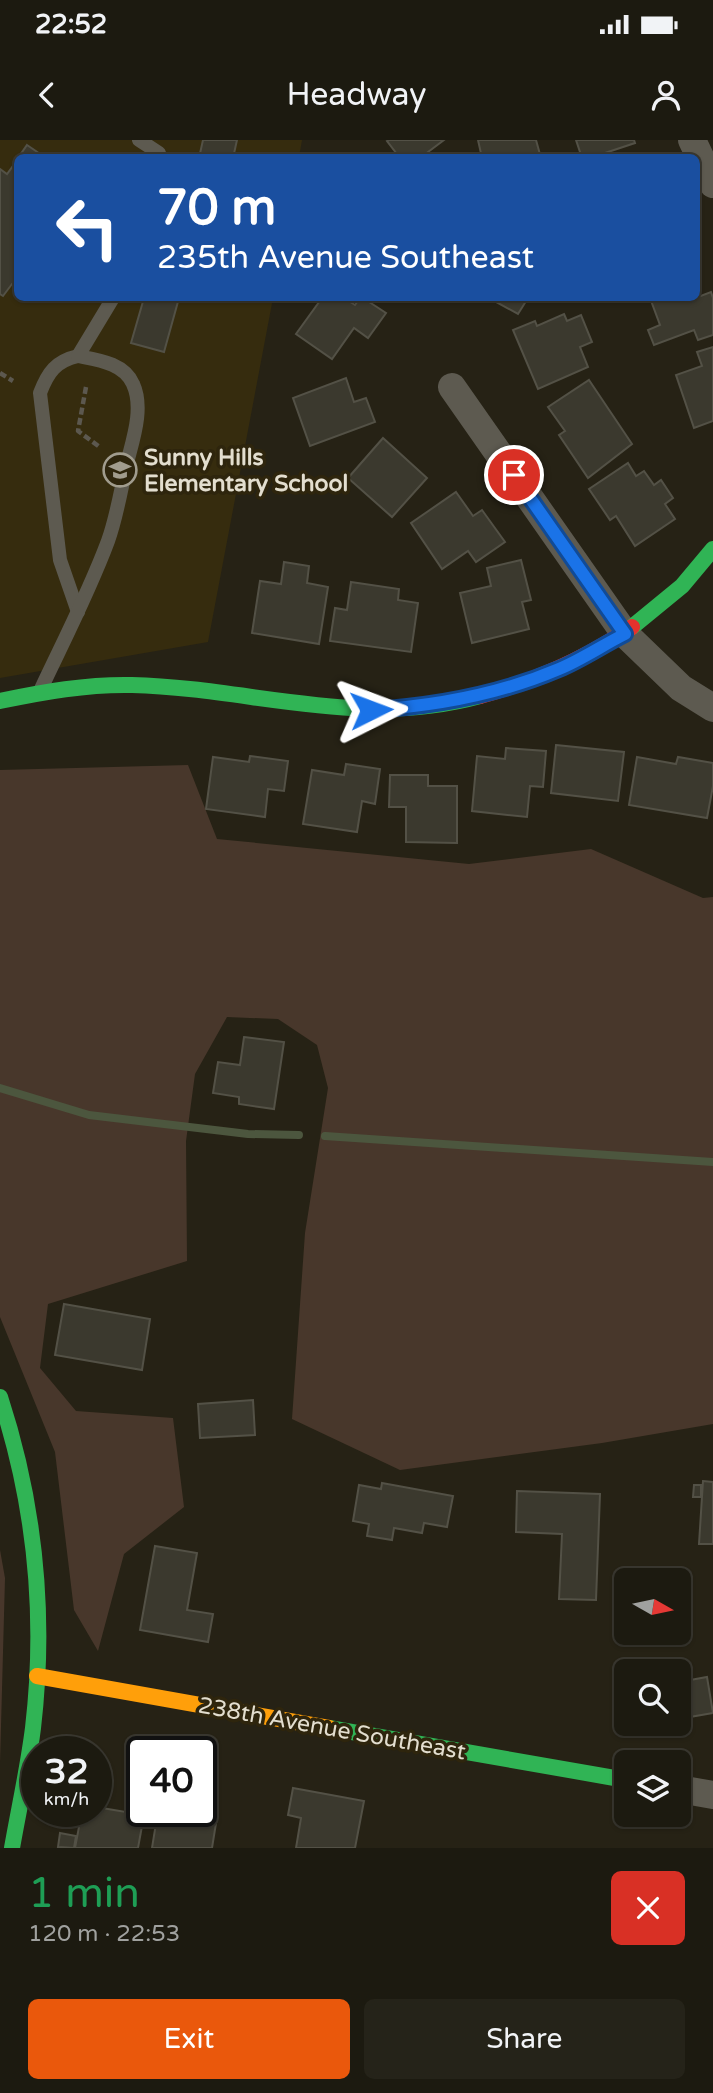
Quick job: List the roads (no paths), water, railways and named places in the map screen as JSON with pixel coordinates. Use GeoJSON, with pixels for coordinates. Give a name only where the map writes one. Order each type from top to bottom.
{"type":"FeatureCollection","features":[{"type":"Feature","properties":{"kind":"street"},"geometry":{"type":"LineString","coordinates":[[700,157],[713,184]]}},
{"type":"Feature","properties":{"kind":"street"},"geometry":{"type":"LineString","coordinates":[[452,387],[625,634],[681,688],[713,708]]}},
{"type":"Feature","properties":{"kind":"street"},"geometry":{"type":"LineString","coordinates":[[0,701],[39,693],[129,685],[371,710],[419,707],[469,699],[561,669],[625,634],[667,600],[713,549]]}},
{"type":"Feature","properties":{"kind":"street"},"geometry":{"type":"LineString","coordinates":[[0,1397],[21,1464],[32,1527],[37,1594],[37,1676],[33,1727],[12,1848]]}},
{"type":"Feature","properties":{"kind":"street","name":"238th Avenue Southeast"},"geometry":{"type":"LineString","coordinates":[[37,1676],[614,1778]]}},
{"type":"Feature","properties":{"kind":"street"},"geometry":{"type":"LineString","coordinates":[[691,1791],[713,1795]]}},
{"type":"Feature","properties":{"kind":"lane"},"geometry":{"type":"LineString","coordinates":[[139,140],[159,154]]}},
{"type":"Feature","properties":{"kind":"lane"},"geometry":{"type":"LineString","coordinates":[[78,356],[111,301]]}},
{"type":"Feature","properties":{"kind":"lane"},"geometry":{"type":"LineString","coordinates":[[39,693],[78,612],[108,540],[131,448],[138,399],[132,382],[122,370],[100,360],[78,356],[64,359],[54,366],[45,378],[40,393],[60,560],[78,612]]}},
{"type":"Feature","properties":{"kind":"waterway"},"geometry":{"type":"LineString","coordinates":[[0,1088],[89,1115],[248,1134],[299,1135]]}},
{"type":"Feature","properties":{"kind":"waterway"},"geometry":{"type":"LineString","coordinates":[[325,1136],[713,1162]]}},
{"type":"Feature","properties":{"kind":"place","name":"Sunny Hills Elementary School"},"geometry":{"type":"Point","coordinates":[120,470]}}]}
